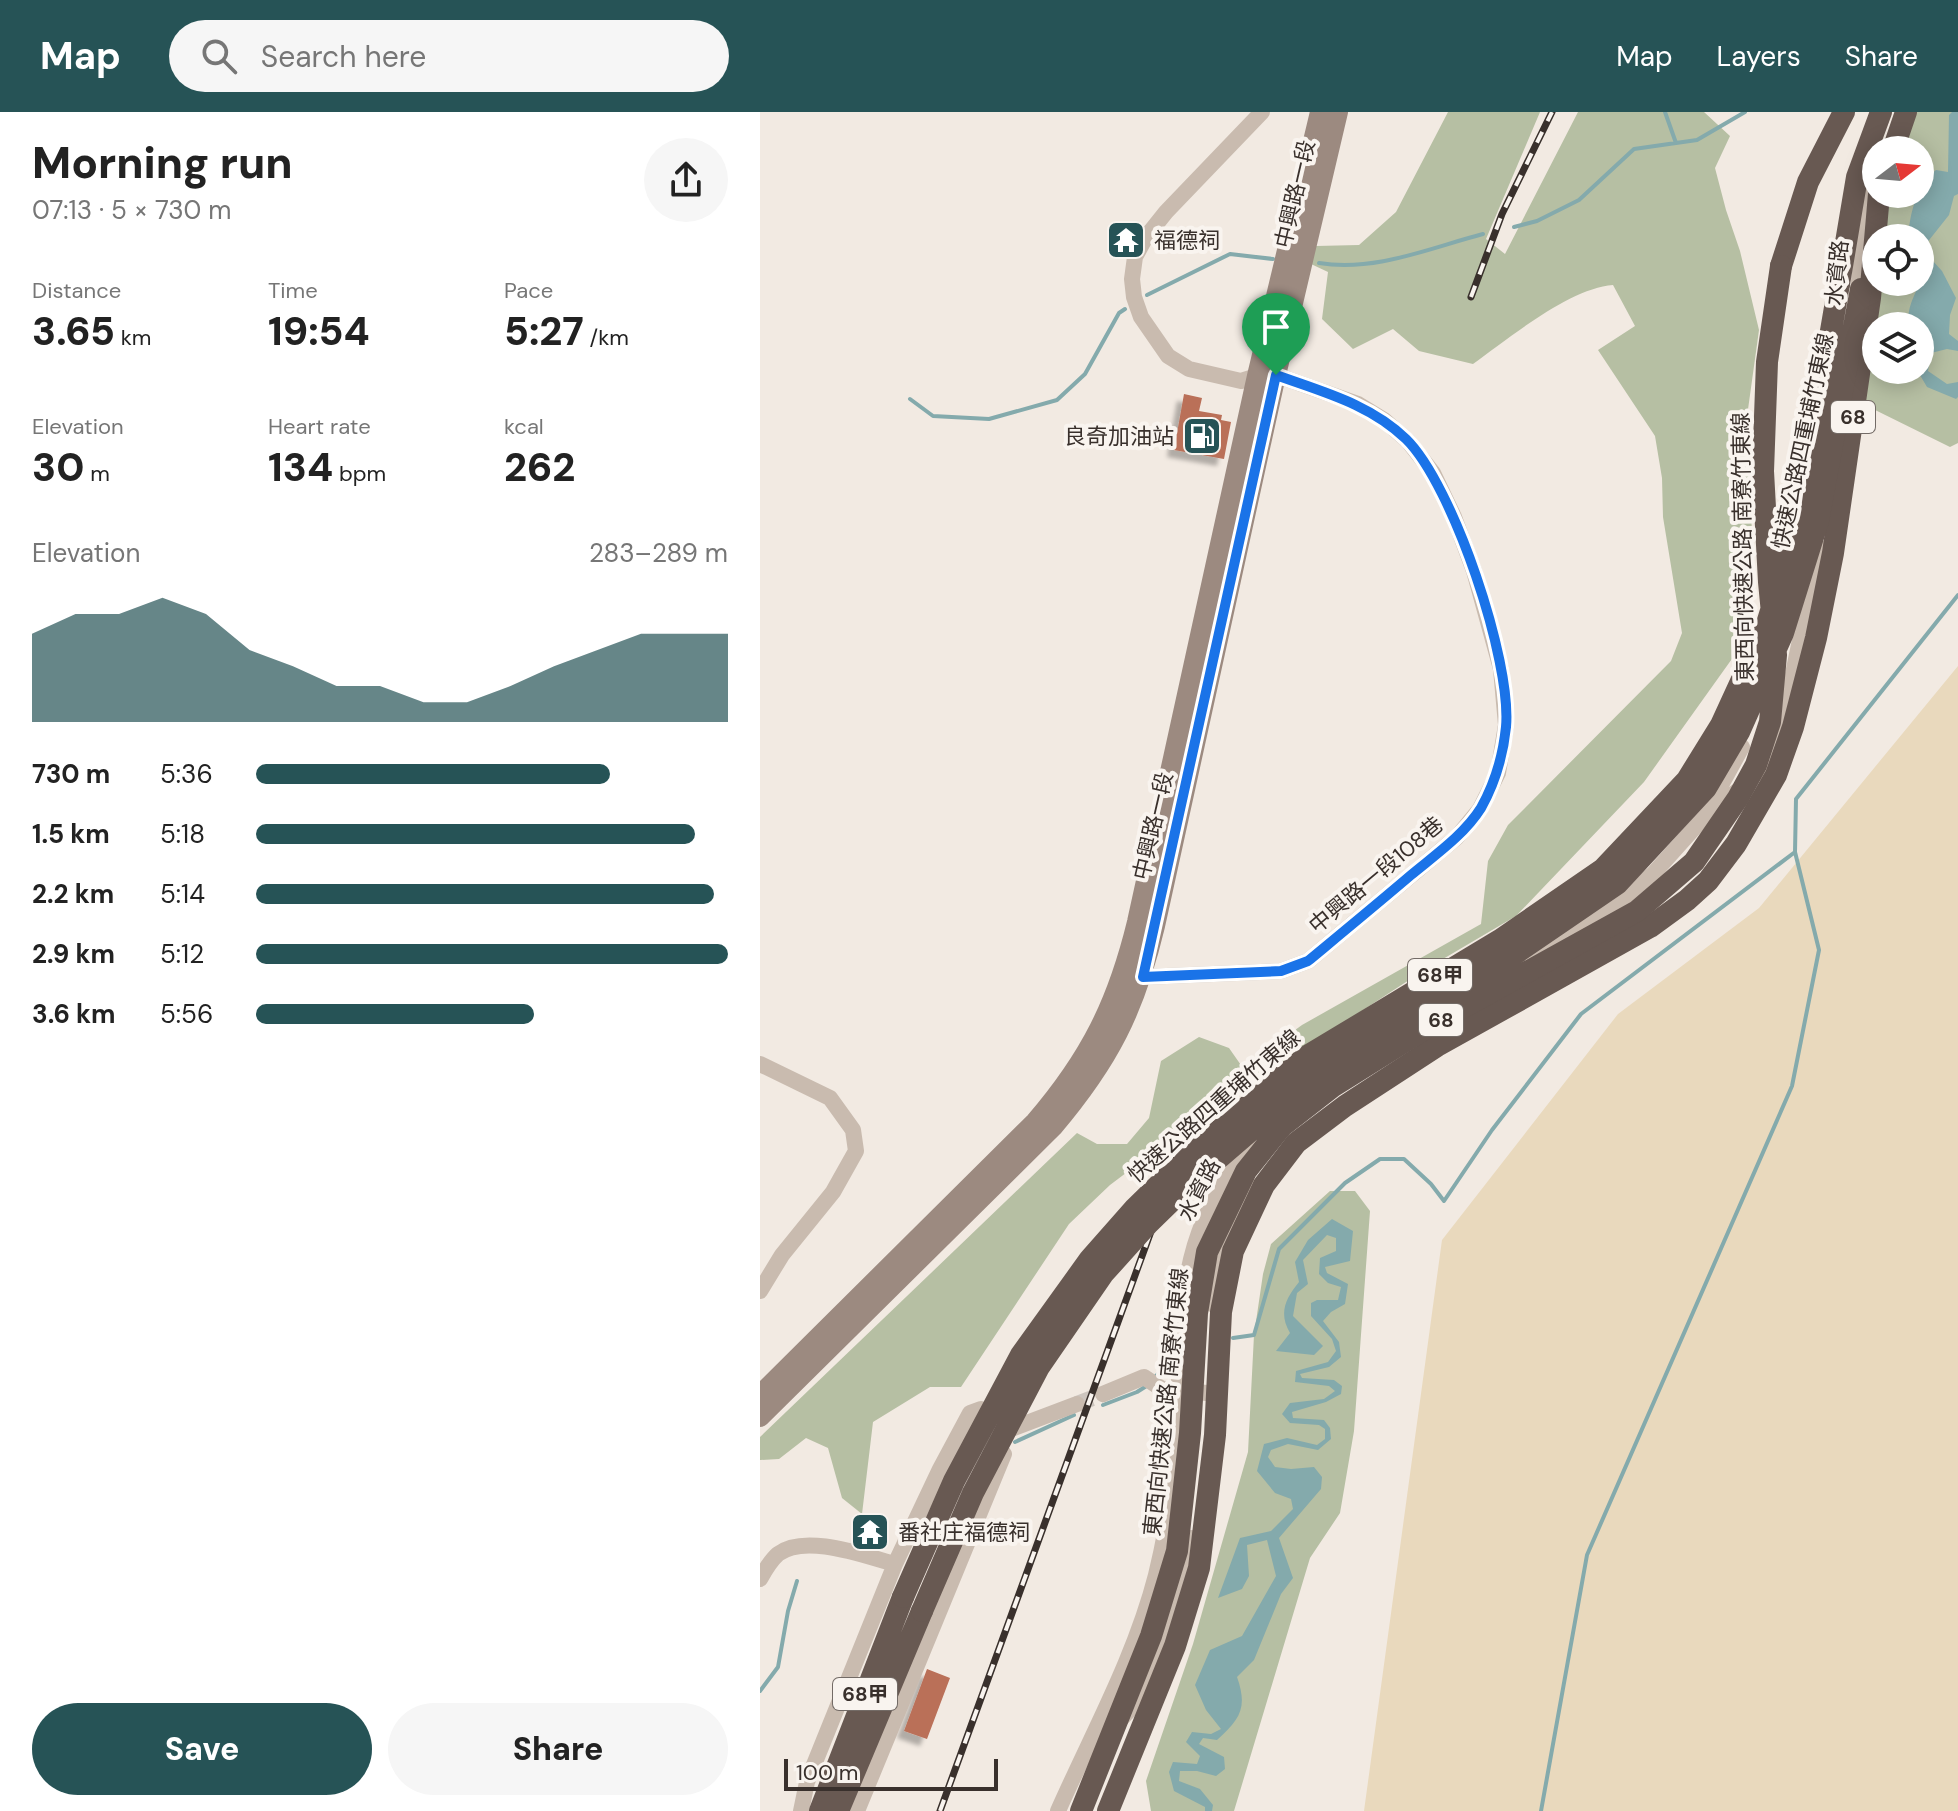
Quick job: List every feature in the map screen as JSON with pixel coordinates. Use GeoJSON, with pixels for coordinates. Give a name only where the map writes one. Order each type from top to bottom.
{"type":"FeatureCollection","features":[{"type":"Feature","properties":{"kind":"highway","name":"東西向快速公路 南寮竹東線"},"geometry":{"type":"LineString","coordinates":[[1081,1811],[1151,1636],[1177,1551],[1190,1433],[1197,1313],[1207,1252],[1246,1171],[1282,1126],[1332,1087],[1428,1027],[1637,911],[1694,862],[1732,808],[1756,765],[1770,722],[1776,655],[1763,471],[1767,362],[1781,266],[1808,182],[1844,112]]}},
{"type":"Feature","properties":{"kind":"highway","name":"68甲"},"geometry":{"type":"LineString","coordinates":[[1850,286],[1857,177],[1881,112]]}},
{"type":"Feature","properties":{"kind":"highway"},"geometry":{"type":"LineString","coordinates":[[1898,136],[1906,112]]}},
{"type":"Feature","properties":{"kind":"highway","name":"68甲"},"geometry":{"type":"LineString","coordinates":[[1850,286],[1875,208]]}},
{"type":"Feature","properties":{"kind":"highway","name":"東西向快速公路 南寮竹東線"},"geometry":{"type":"LineString","coordinates":[[1108,1811],[1175,1646],[1199,1568],[1215,1435],[1221,1312],[1233,1251],[1264,1185],[1296,1143],[1345,1106],[1437,1046],[1650,927],[1687,900],[1708,881],[1736,844],[1776,775],[1793,727],[1816,638],[1833,553],[1870,298],[1878,208]]}},
{"type":"Feature","properties":{"kind":"highway","name":"快速公路四重埔竹東線"},"geometry":{"type":"LineString","coordinates":[[820,1811],[903,1597],[954,1481],[1021,1355],[1090,1259],[1135,1208],[1182,1162],[1304,1058],[1500,940],[1603,869],[1687,780],[1721,725],[1766,627],[1798,523],[1850,286]]}},
{"type":"Feature","properties":{"kind":"highway","name":"快速公路四重埔竹東線"},"geometry":{"type":"LineString","coordinates":[[838,1811],[973,1493],[1039,1367],[1103,1274],[1190,1183],[1314,1076],[1519,951],[1617,884],[1706,788],[1739,732],[1783,633],[1818,521],[1850,286]]}},
{"type":"Feature","properties":{"kind":"main road","name":"中興路一段"},"geometry":{"type":"LineString","coordinates":[[760,1417],[1053,1127],[1086,1089],[1109,1052],[1143,977],[1320,112]]}},
{"type":"Feature","properties":{"kind":"main road","name":"中興路一段"},"geometry":{"type":"LineString","coordinates":[[760,1395],[1035,1122],[1067,1084],[1097,1035],[1125,973],[1267,376],[1338,112]]}},
{"type":"Feature","properties":{"kind":"street","name":"中興路一段108巷"},"geometry":{"type":"LineString","coordinates":[[1143,977],[1281,971],[1308,961],[1457,837],[1480,809],[1498,773],[1506,725],[1501,669],[1454,517],[1433,473],[1408,441],[1384,420],[1358,404],[1267,376],[1241,381],[1189,369],[1168,356],[1141,317],[1132,279],[1135,257],[1166,212],[1262,112]]}},
{"type":"Feature","properties":{"kind":"street"},"geometry":{"type":"LineString","coordinates":[[1887,136],[1895,112]]}},
{"type":"Feature","properties":{"kind":"street","name":"水資路"},"geometry":{"type":"LineString","coordinates":[[1058,1811],[1134,1641],[1155,1578],[1173,1487],[1170,1390],[1189,1272],[1204,1221],[1237,1164],[1267,1129],[1322,1085],[1422,1020],[1625,897],[1644,882],[1705,816],[1766,768],[1783,722],[1805,616],[1821,562],[1840,464],[1868,208]]}},
{"type":"Feature","properties":{"kind":"street","name":"水資路"},"geometry":{"type":"LineString","coordinates":[[1705,816],[1805,616]]}},
{"type":"Feature","properties":{"kind":"street","name":"水資路"},"geometry":{"type":"LineString","coordinates":[[1079,1763],[1141,1698],[1159,1655],[1189,1558],[1200,1478],[1210,1313],[1221,1250],[1257,1178],[1284,1146],[1335,1104],[1565,936]]}},
{"type":"Feature","properties":{"kind":"street"},"geometry":{"type":"LineString","coordinates":[[760,1064],[830,1098],[853,1130],[856,1151],[833,1192],[782,1255],[760,1291]]}},
{"type":"Feature","properties":{"kind":"street"},"geometry":{"type":"LineString","coordinates":[[1103,1394],[1144,1377],[1170,1390],[1207,1393]]}},
{"type":"Feature","properties":{"kind":"street"},"geometry":{"type":"LineString","coordinates":[[1011,1429],[1077,1404]]}},
{"type":"Feature","properties":{"kind":"street"},"geometry":{"type":"LineString","coordinates":[[801,1811],[807,1782],[895,1564],[966,1417],[981,1409],[1006,1420],[1011,1429],[1011,1439],[857,1811]]}},
{"type":"Feature","properties":{"kind":"street"},"geometry":{"type":"LineString","coordinates":[[760,1579],[779,1553],[794,1546],[839,1549],[895,1564]]}},
{"type":"Feature","properties":{"kind":"green space"},"geometry":{"type":"Polygon","coordinates":[[[1448,112],[1540,112],[1486,239],[1505,254],[1578,112],[1704,112],[1730,136],[1715,168],[1759,330],[1745,431],[1755,573],[1744,642],[1644,782],[1516,916],[1426,969],[1211,1109],[1110,1185],[1069,1224],[961,1387],[930,1387],[873,1422],[862,1514],[842,1498],[828,1448],[806,1438],[779,1459],[760,1460],[760,1437],[1077,1133],[1097,1144],[1127,1144],[1149,1118],[1161,1061],[1199,1037],[1229,1048],[1243,1068],[1302,1025],[1481,924],[1488,861],[1508,825],[1671,661],[1682,633],[1663,517],[1662,478],[1655,436],[1598,350],[1635,326],[1613,285],[1596,288],[1559,304],[1473,364],[1419,351],[1393,329],[1353,349],[1322,319],[1328,272],[1311,264],[1316,246],[1359,245],[1396,212],[1448,112]]]}},
{"type":"Feature","properties":{"kind":"green space"},"geometry":{"type":"Polygon","coordinates":[[[1912,112],[1958,112],[1958,443],[1950,447],[1865,405],[1867,384],[1934,384],[1934,312],[1875,312],[1877,296],[1934,296],[1934,224],[1885,224],[1887,208],[1934,208],[1934,136],[1905,136],[1912,112]]]}},
{"type":"Feature","properties":{"kind":"green space"},"geometry":{"type":"Polygon","coordinates":[[[1330,1191],[1355,1191],[1370,1211],[1354,1431],[1340,1513],[1310,1558],[1234,1811],[1151,1811],[1146,1781],[1193,1644],[1248,1452],[1254,1335],[1271,1244],[1330,1191]]]}},
{"type":"Feature","properties":{"kind":"sand"},"geometry":{"type":"Polygon","coordinates":[[[1958,666],[1958,1811],[1364,1811],[1442,1240],[1618,1014],[1759,908],[1958,666]]]}},
{"type":"Feature","properties":{"kind":"water"},"geometry":{"type":"Polygon","coordinates":[[[1958,112],[1958,194],[1954,196],[1949,215],[1934,234],[1934,224],[1909,224],[1910,219],[1913,208],[1934,208],[1934,172],[1948,172],[1949,115],[1958,112]]]}},
{"type":"Feature","properties":{"kind":"water"},"geometry":{"type":"Polygon","coordinates":[[[1934,262],[1956,298],[1950,315],[1949,334],[1958,341],[1958,351],[1947,349],[1934,352],[1934,312],[1909,312],[1914,296],[1934,296],[1934,262]]]}},
{"type":"Feature","properties":{"kind":"water"},"geometry":{"type":"Polygon","coordinates":[[[1934,375],[1947,384],[1958,382],[1958,397],[1956,399],[1925,384],[1934,384],[1934,375]]]}},
{"type":"Feature","properties":{"kind":"water"},"geometry":{"type":"Polygon","coordinates":[[[1332,1219],[1353,1231],[1350,1261],[1325,1267],[1327,1273],[1348,1284],[1345,1304],[1323,1321],[1339,1342],[1341,1357],[1329,1367],[1300,1374],[1302,1378],[1334,1380],[1342,1386],[1341,1394],[1292,1412],[1293,1418],[1324,1420],[1330,1428],[1331,1439],[1318,1450],[1288,1444],[1271,1450],[1268,1457],[1275,1467],[1314,1467],[1322,1477],[1321,1489],[1279,1538],[1293,1578],[1281,1594],[1254,1660],[1237,1677],[1242,1697],[1240,1712],[1217,1740],[1203,1738],[1199,1744],[1224,1757],[1225,1769],[1216,1776],[1180,1771],[1179,1781],[1200,1789],[1213,1805],[1212,1811],[1205,1811],[1205,1807],[1174,1791],[1169,1772],[1173,1762],[1197,1764],[1200,1756],[1186,1742],[1192,1732],[1211,1734],[1221,1729],[1206,1710],[1195,1685],[1210,1650],[1242,1636],[1276,1576],[1267,1540],[1247,1545],[1249,1576],[1242,1589],[1218,1598],[1240,1538],[1271,1531],[1293,1509],[1291,1499],[1275,1493],[1257,1471],[1264,1444],[1287,1438],[1317,1445],[1325,1439],[1325,1429],[1319,1425],[1290,1423],[1282,1414],[1290,1403],[1324,1399],[1335,1391],[1329,1386],[1295,1382],[1296,1371],[1328,1362],[1336,1351],[1332,1339],[1311,1316],[1311,1303],[1338,1300],[1341,1287],[1328,1283],[1319,1274],[1320,1258],[1336,1251],[1336,1238],[1327,1235],[1303,1260],[1308,1284],[1297,1293],[1293,1316],[1323,1346],[1314,1355],[1276,1351],[1290,1333],[1284,1312],[1290,1294],[1299,1282],[1295,1262],[1308,1240],[1332,1219]]]}},
{"type":"Feature","properties":{"kind":"building","name":"福德祠"},"geometry":{"type":"Polygon","coordinates":[[[1125,232],[1134,242],[1128,248],[1119,237],[1125,232]]]}},
{"type":"Feature","properties":{"kind":"building","name":"良奇加油站"},"geometry":{"type":"Polygon","coordinates":[[[1184,394],[1202,398],[1199,411],[1222,415],[1221,420],[1231,422],[1224,459],[1174,450],[1184,394]]]}},
{"type":"Feature","properties":{"kind":"building","name":"番社庄福德祠"},"geometry":{"type":"Polygon","coordinates":[[[869,1518],[882,1524],[872,1545],[859,1540],[869,1518]]]}},
{"type":"Feature","properties":{"kind":"building"},"geometry":{"type":"Polygon","coordinates":[[[927,1669],[950,1678],[927,1739],[904,1731],[927,1669]]]}},
{"type":"Feature","properties":{"kind":"waterway"},"geometry":{"type":"LineString","coordinates":[[1665,112],[1676,143]]}},
{"type":"Feature","properties":{"kind":"waterway"},"geometry":{"type":"LineString","coordinates":[[1514,227],[1537,221],[1579,200],[1634,149],[1697,140],[1745,112]]}},
{"type":"Feature","properties":{"kind":"waterway"},"geometry":{"type":"LineString","coordinates":[[1319,263],[1340,265],[1382,261],[1483,234]]}},
{"type":"Feature","properties":{"kind":"waterway"},"geometry":{"type":"LineString","coordinates":[[1147,295],[1230,254],[1273,259]]}},
{"type":"Feature","properties":{"kind":"waterway"},"geometry":{"type":"LineString","coordinates":[[910,399],[933,416],[989,419],[1057,400],[1085,374],[1119,313],[1125,309]]}},
{"type":"Feature","properties":{"kind":"waterway"},"geometry":{"type":"LineString","coordinates":[[1541,1811],[1587,1555],[1792,1086],[1819,950],[1795,852],[1796,799],[1958,595]]}},
{"type":"Feature","properties":{"kind":"waterway"},"geometry":{"type":"LineString","coordinates":[[1233,1338],[1254,1335],[1279,1249],[1345,1183],[1380,1159],[1404,1159],[1444,1201],[1492,1130],[1581,1014],[1795,852]]}},
{"type":"Feature","properties":{"kind":"waterway"},"geometry":{"type":"LineString","coordinates":[[1154,1378],[1173,1359]]}},
{"type":"Feature","properties":{"kind":"waterway"},"geometry":{"type":"LineString","coordinates":[[1103,1405],[1148,1385]]}},
{"type":"Feature","properties":{"kind":"waterway"},"geometry":{"type":"LineString","coordinates":[[1015,1442],[1074,1415]]}},
{"type":"Feature","properties":{"kind":"waterway"},"geometry":{"type":"LineString","coordinates":[[760,1691],[778,1667],[797,1581]]}},
{"type":"Feature","properties":{"kind":"tunnel"},"geometry":{"type":"LineString","coordinates":[[1077,1404],[1103,1394]]}},
{"type":"Feature","properties":{"kind":"railway"},"geometry":{"type":"LineString","coordinates":[[1471,297],[1502,214],[1552,112]]}},
{"type":"Feature","properties":{"kind":"railway"},"geometry":{"type":"LineString","coordinates":[[940,1811],[1189,1127]]}},
{"type":"Feature","properties":{"kind":"place","name":"福德祠"},"geometry":{"type":"Point","coordinates":[1126,240]}},
{"type":"Feature","properties":{"kind":"place","name":"良奇加油站"},"geometry":{"type":"Point","coordinates":[1202,436]}},
{"type":"Feature","properties":{"kind":"place","name":"番社庄福德祠"},"geometry":{"type":"Point","coordinates":[870,1532]}},
{"type":"Feature","properties":{"kind":"route"},"geometry":{"type":"LineString","coordinates":[[1276,375],[1358,404],[1384,420],[1408,441],[1433,473],[1474,571],[1501,669],[1506,725],[1498,773],[1480,809],[1457,837],[1308,961],[1281,971],[1143,977],[1276,375]]}}]}
